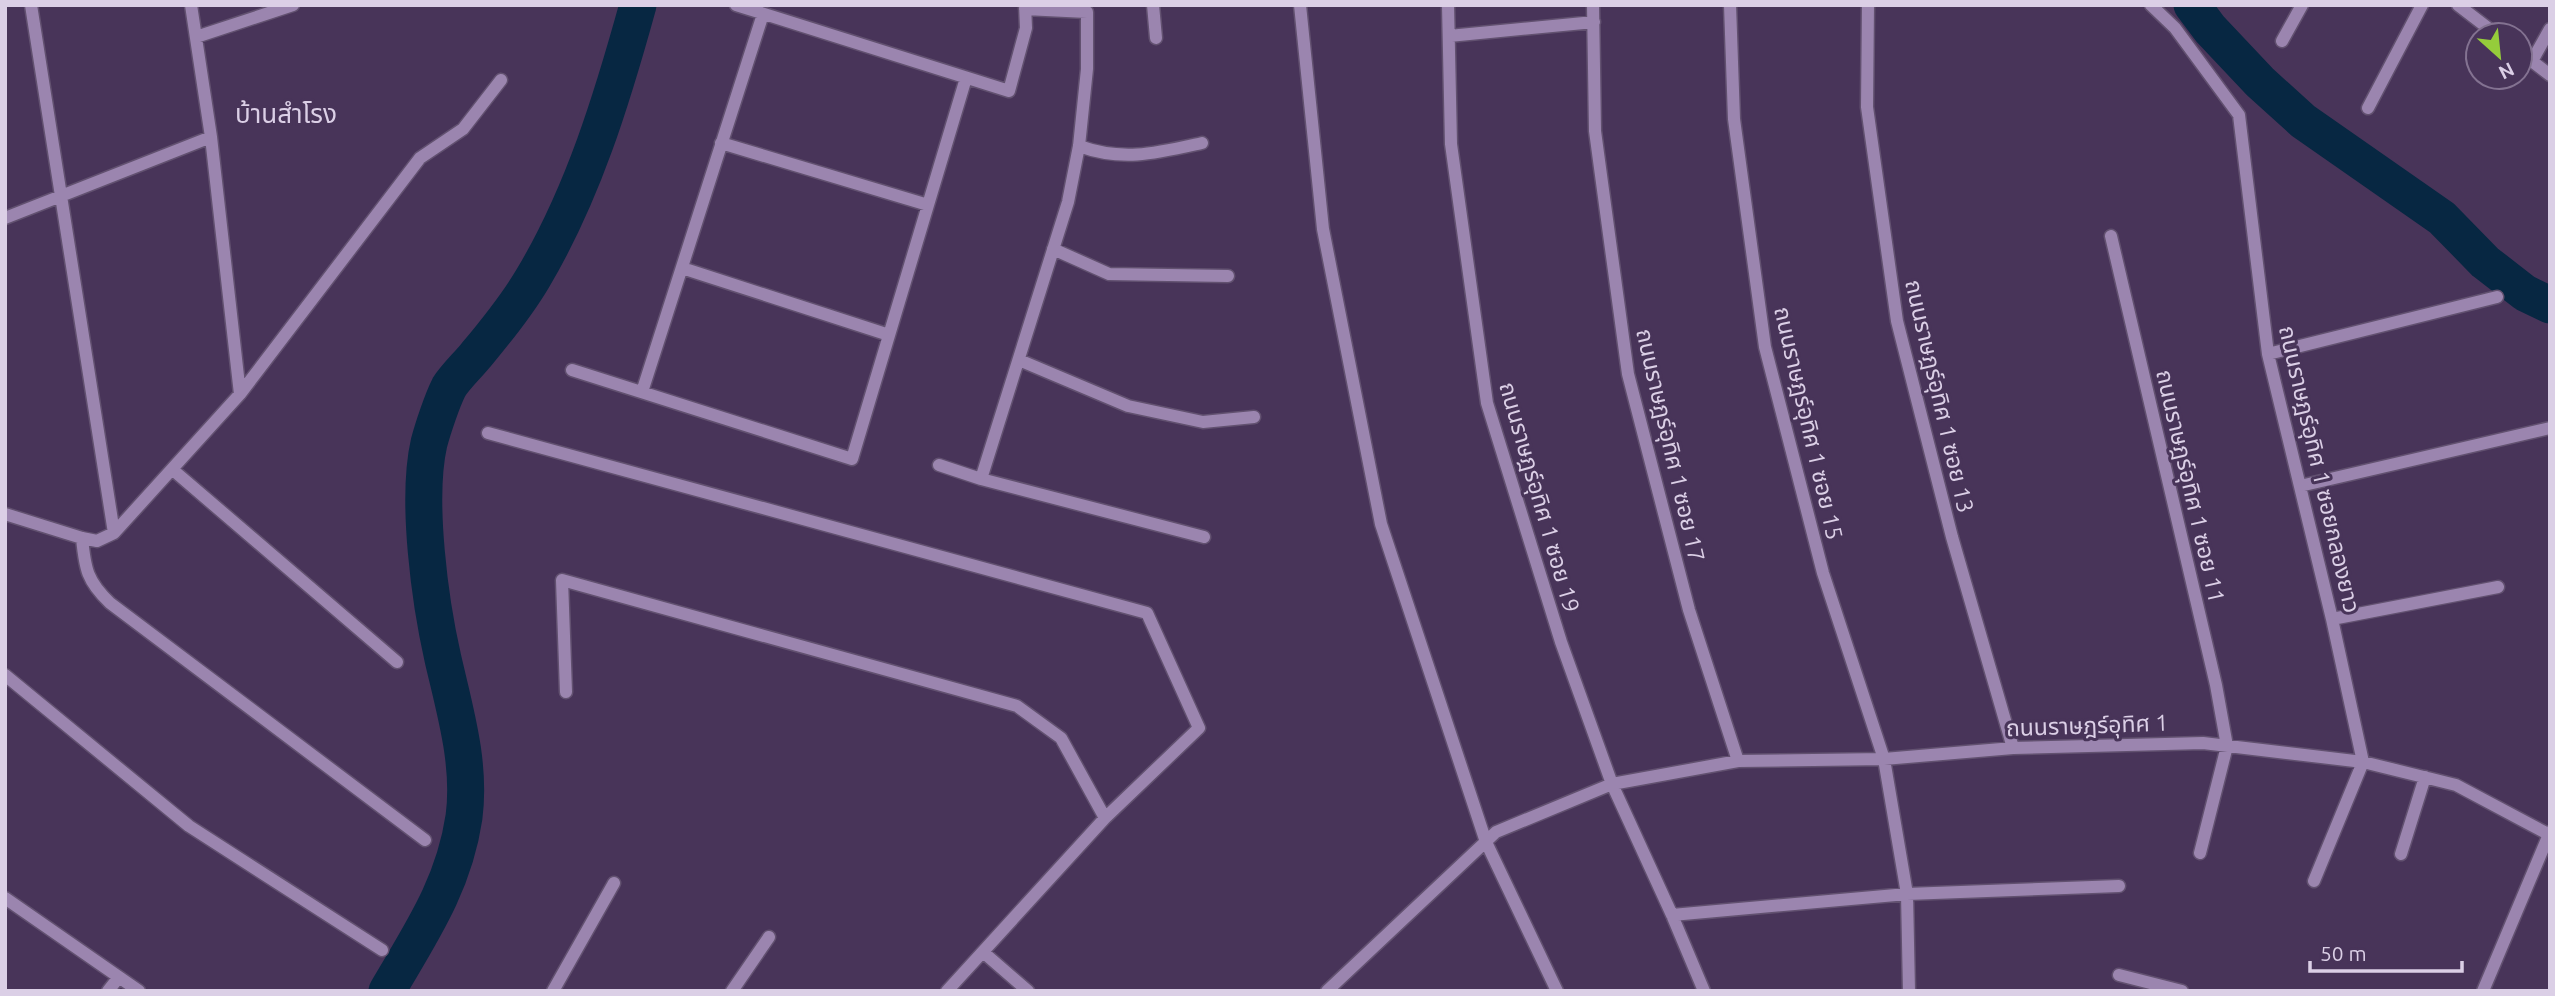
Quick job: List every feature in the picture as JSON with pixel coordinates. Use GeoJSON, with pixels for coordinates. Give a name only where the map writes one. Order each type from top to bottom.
{"type":"FeatureCollection","features":[{"type":"Feature","properties":{"kind":"street"},"geometry":{"type":"LineString","coordinates":[[31,5],[114,533]]}},
{"type":"Feature","properties":{"kind":"street"},"geometry":{"type":"LineString","coordinates":[[191,5],[211,137],[240,394]]}},
{"type":"Feature","properties":{"kind":"street"},"geometry":{"type":"LineString","coordinates":[[195,37],[293,5]]}},
{"type":"Feature","properties":{"kind":"street"},"geometry":{"type":"LineString","coordinates":[[736,5],[1009,91],[1026,28],[1025,7],[1087,12],[1087,69],[1079,146],[1068,202],[981,479]]}},
{"type":"Feature","properties":{"kind":"street"},"geometry":{"type":"LineString","coordinates":[[1153,5],[1156,38]]}},
{"type":"Feature","properties":{"kind":"street"},"geometry":{"type":"LineString","coordinates":[[1300,5],[1323,229],[1381,524],[1486,842],[1557,991]]}},
{"type":"Feature","properties":{"kind":"street","name":"ถนนราษฎร์อุทิศ 1 ซอย 19"},"geometry":{"type":"LineString","coordinates":[[1448,5],[1451,144],[1487,402],[1562,642],[1612,784],[1704,991]]}},
{"type":"Feature","properties":{"kind":"street","name":"ถนนราษฎร์อุทิศ 1 ซอย 17"},"geometry":{"type":"LineString","coordinates":[[1593,5],[1595,131],[1628,374],[1689,610],[1738,761]]}},
{"type":"Feature","properties":{"kind":"street","name":"ถนนราษฎร์อุทิศ 1 ซอย 15"},"geometry":{"type":"LineString","coordinates":[[1730,5],[1734,119],[1765,347],[1823,573],[1884,759],[1907,894],[1909,991]]}},
{"type":"Feature","properties":{"kind":"street","name":"ถนนราษฎร์อุทิศ 1 ซอย 13"},"geometry":{"type":"LineString","coordinates":[[1868,5],[1867,107],[1897,321],[1952,537],[2013,748]]}},
{"type":"Feature","properties":{"kind":"street","name":"ถนนราษฎร์อุทิศ 1 ซอยกลองยาว"},"geometry":{"type":"LineString","coordinates":[[2151,5],[2175,28],[2239,115],[2268,354],[2332,619],[2363,762]]}},
{"type":"Feature","properties":{"kind":"street"},"geometry":{"type":"LineString","coordinates":[[2281,41],[2302,5]]}},
{"type":"Feature","properties":{"kind":"street"},"geometry":{"type":"LineString","coordinates":[[2368,108],[2422,5]]}},
{"type":"Feature","properties":{"kind":"street"},"geometry":{"type":"LineString","coordinates":[[2458,5],[2479,21]]}},
{"type":"Feature","properties":{"kind":"street"},"geometry":{"type":"LineString","coordinates":[[642,392],[763,14]]}},
{"type":"Feature","properties":{"kind":"street"},"geometry":{"type":"LineString","coordinates":[[1449,36],[1594,22]]}},
{"type":"Feature","properties":{"kind":"street"},"geometry":{"type":"LineString","coordinates":[[2534,57],[2550,29]]}},
{"type":"Feature","properties":{"kind":"street"},"geometry":{"type":"LineString","coordinates":[[2534,63],[2550,75]]}},
{"type":"Feature","properties":{"kind":"street"},"geometry":{"type":"LineString","coordinates":[[572,370],[852,459],[966,78]]}},
{"type":"Feature","properties":{"kind":"street"},"geometry":{"type":"LineString","coordinates":[[5,514],[97,541],[114,533],[240,394],[420,159],[463,130],[501,80]]}},
{"type":"Feature","properties":{"kind":"street"},"geometry":{"type":"LineString","coordinates":[[5,218],[211,137]]}},
{"type":"Feature","properties":{"kind":"street"},"geometry":{"type":"LineString","coordinates":[[722,143],[928,205]]}},
{"type":"Feature","properties":{"kind":"street"},"geometry":{"type":"LineString","coordinates":[[1079,146],[1102,154],[1147,155],[1202,143]]}},
{"type":"Feature","properties":{"kind":"street","name":"ถนนราษฎร์อุทิศ 1 ซอย 11"},"geometry":{"type":"LineString","coordinates":[[2111,236],[2216,685],[2227,746]]}},
{"type":"Feature","properties":{"kind":"street"},"geometry":{"type":"LineString","coordinates":[[1053,249],[1109,274],[1228,276]]}},
{"type":"Feature","properties":{"kind":"street"},"geometry":{"type":"LineString","coordinates":[[682,268],[889,335]]}},
{"type":"Feature","properties":{"kind":"street"},"geometry":{"type":"LineString","coordinates":[[2268,354],[2497,297]]}},
{"type":"Feature","properties":{"kind":"street"},"geometry":{"type":"LineString","coordinates":[[1018,359],[1128,406],[1203,422],[1254,418]]}},
{"type":"Feature","properties":{"kind":"street"},"geometry":{"type":"LineString","coordinates":[[2300,486],[2550,428]]}},
{"type":"Feature","properties":{"kind":"street"},"geometry":{"type":"LineString","coordinates":[[488,433],[1147,613],[1199,728],[1105,818],[947,991]]}},
{"type":"Feature","properties":{"kind":"street"},"geometry":{"type":"LineString","coordinates":[[939,465],[981,479],[1204,537]]}},
{"type":"Feature","properties":{"kind":"street"},"geometry":{"type":"LineString","coordinates":[[173,470],[397,662]]}},
{"type":"Feature","properties":{"kind":"street"},"geometry":{"type":"LineString","coordinates":[[82,538],[85,569],[95,589],[110,603],[425,840]]}},
{"type":"Feature","properties":{"kind":"street"},"geometry":{"type":"LineString","coordinates":[[566,692],[562,580],[1017,706],[1061,738],[1105,818]]}},
{"type":"Feature","properties":{"kind":"street"},"geometry":{"type":"LineString","coordinates":[[2332,619],[2498,587]]}},
{"type":"Feature","properties":{"kind":"street"},"geometry":{"type":"LineString","coordinates":[[5,674],[189,826],[382,950]]}},
{"type":"Feature","properties":{"kind":"street","name":"ถนนราษฎร์อุทิศ 1"},"geometry":{"type":"LineString","coordinates":[[1327,991],[1496,832],[1612,784],[1738,761],[1884,759],[2013,748],[2203,743],[2363,762],[2456,785],[2549,834]]}},
{"type":"Feature","properties":{"kind":"street"},"geometry":{"type":"LineString","coordinates":[[2200,853],[2227,746]]}},
{"type":"Feature","properties":{"kind":"street"},"geometry":{"type":"LineString","coordinates":[[2314,881],[2363,762]]}},
{"type":"Feature","properties":{"kind":"street"},"geometry":{"type":"LineString","coordinates":[[2401,854],[2425,777]]}},
{"type":"Feature","properties":{"kind":"street"},"geometry":{"type":"LineString","coordinates":[[2483,991],[2549,834]]}},
{"type":"Feature","properties":{"kind":"street"},"geometry":{"type":"LineString","coordinates":[[553,991],[614,883]]}},
{"type":"Feature","properties":{"kind":"street"},"geometry":{"type":"LineString","coordinates":[[1672,915],[1907,894],[2119,886]]}},
{"type":"Feature","properties":{"kind":"street"},"geometry":{"type":"LineString","coordinates":[[5,898],[139,991]]}},
{"type":"Feature","properties":{"kind":"street"},"geometry":{"type":"LineString","coordinates":[[732,991],[769,937]]}},
{"type":"Feature","properties":{"kind":"street"},"geometry":{"type":"LineString","coordinates":[[983,952],[1028,991]]}},
{"type":"Feature","properties":{"kind":"street"},"geometry":{"type":"LineString","coordinates":[[2119,975],[2182,991]]}},
{"type":"Feature","properties":{"kind":"street"},"geometry":{"type":"LineString","coordinates":[[108,991],[119,977]]}},
{"type":"Feature","properties":{"kind":"waterway"},"geometry":{"type":"LineString","coordinates":[[387,991],[435,908],[453,865],[466,797],[461,738],[438,636],[429,581],[424,521],[425,466],[429,443],[449,387],[520,298],[567,213],[607,111],[638,5]]}},
{"type":"Feature","properties":{"kind":"waterway"},"geometry":{"type":"LineString","coordinates":[[2192,5],[2210,29],[2260,82],[2303,121],[2442,218],[2485,262],[2525,293],[2550,305]]}},
{"type":"Feature","properties":{"kind":"district","name":"บ้านสำโรง"},"geometry":{"type":"Point","coordinates":[286,113]}}]}
